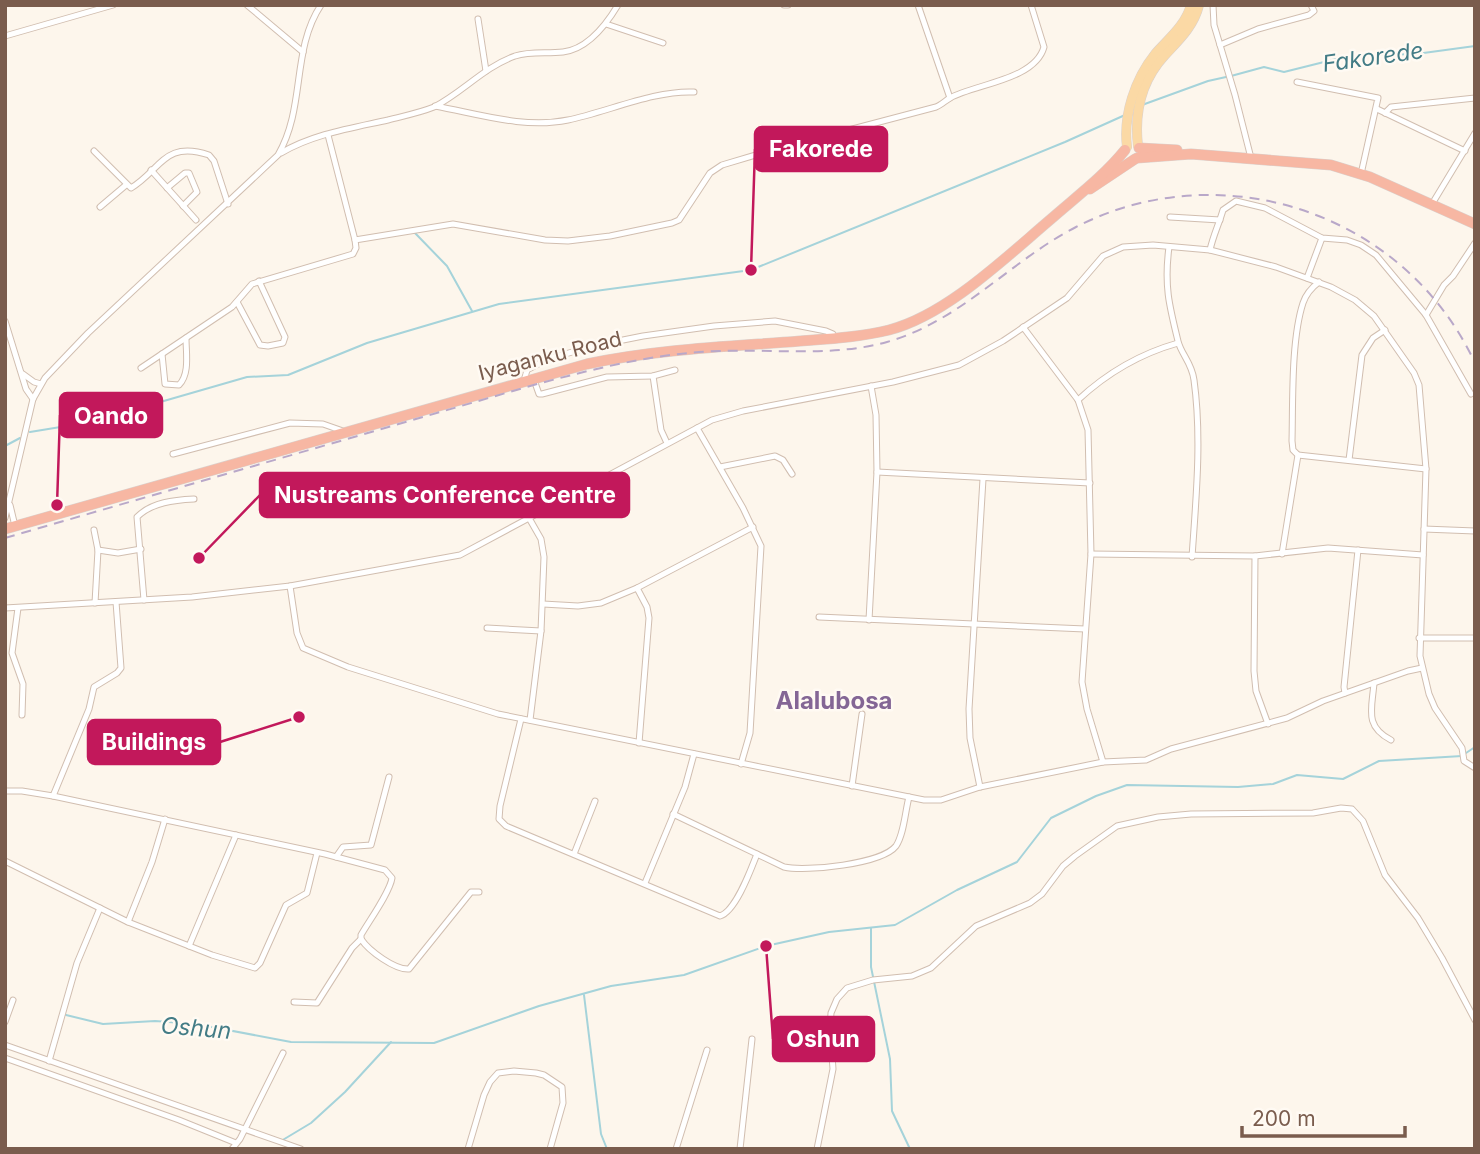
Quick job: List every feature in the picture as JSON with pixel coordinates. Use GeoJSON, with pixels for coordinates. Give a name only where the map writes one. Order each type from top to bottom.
{"type":"FeatureCollection","features":[{"type":"Feature","properties":{"kind":"highway"},"geometry":{"type":"LineString","coordinates":[[1134,152],[1331,165],[1362,174],[1475,224]]}},
{"type":"Feature","properties":{"kind":"highway","name":"Iyaganku Road"},"geometry":{"type":"LineString","coordinates":[[10,528],[587,364],[648,352],[834,338],[890,330],[934,311],[1011,253],[1077,196],[1101,183],[1134,152]]}},
{"type":"Feature","properties":{"kind":"main road"},"geometry":{"type":"LineString","coordinates":[[1134,152],[1129,113],[1140,76],[1154,55],[1182,26],[1191,5]]}},
{"type":"Feature","properties":{"kind":"main road"},"geometry":{"type":"LineString","coordinates":[[1134,152],[1141,94],[1153,69],[1191,26],[1199,5]]}},
{"type":"Feature","properties":{"kind":"street"},"geometry":{"type":"LineString","coordinates":[[5,36],[113,5]]}},
{"type":"Feature","properties":{"kind":"street"},"geometry":{"type":"LineString","coordinates":[[247,5],[303,52]]}},
{"type":"Feature","properties":{"kind":"street"},"geometry":{"type":"LineString","coordinates":[[278,155],[293,122],[303,52],[321,5]]}},
{"type":"Feature","properties":{"kind":"street"},"geometry":{"type":"LineString","coordinates":[[5,518],[33,399],[41,384],[61,359],[278,155],[300,143],[435,106],[486,71],[523,54],[571,50],[588,42],[606,24],[618,5]]}},
{"type":"Feature","properties":{"kind":"street"},"geometry":{"type":"LineString","coordinates":[[918,5],[950,98]]}},
{"type":"Feature","properties":{"kind":"street"},"geometry":{"type":"LineString","coordinates":[[355,240],[453,224],[545,240],[568,241],[660,226],[679,220],[710,173],[722,165],[769,150],[914,114],[1009,77],[1040,57],[1043,41],[1031,5]]}},
{"type":"Feature","properties":{"kind":"street"},"geometry":{"type":"LineString","coordinates":[[1213,5],[1214,25],[1251,158]]}},
{"type":"Feature","properties":{"kind":"street"},"geometry":{"type":"LineString","coordinates":[[1220,45],[1258,29],[1309,15],[1314,11],[1311,5]]}},
{"type":"Feature","properties":{"kind":"street"},"geometry":{"type":"LineString","coordinates":[[478,19],[486,71]]}},
{"type":"Feature","properties":{"kind":"street"},"geometry":{"type":"LineString","coordinates":[[606,24],[663,43]]}},
{"type":"Feature","properties":{"kind":"street"},"geometry":{"type":"LineString","coordinates":[[1297,82],[1376,96],[1377,109],[1362,174]]}},
{"type":"Feature","properties":{"kind":"street"},"geometry":{"type":"LineString","coordinates":[[435,106],[535,124],[569,120],[670,93],[694,92]]}},
{"type":"Feature","properties":{"kind":"street"},"geometry":{"type":"LineString","coordinates":[[1385,113],[1391,107],[1475,98]]}},
{"type":"Feature","properties":{"kind":"street"},"geometry":{"type":"LineString","coordinates":[[1377,109],[1465,151]]}},
{"type":"Feature","properties":{"kind":"street"},"geometry":{"type":"LineString","coordinates":[[1432,204],[1465,151],[1472,146],[1475,133]]}},
{"type":"Feature","properties":{"kind":"street"},"geometry":{"type":"LineString","coordinates":[[141,368],[237,302],[244,291],[258,281],[346,257],[356,251],[327,135]]}},
{"type":"Feature","properties":{"kind":"street"},"geometry":{"type":"LineString","coordinates":[[94,151],[125,185],[133,187],[170,154],[192,151],[209,155],[214,160],[228,204]]}},
{"type":"Feature","properties":{"kind":"street"},"geometry":{"type":"LineString","coordinates":[[151,170],[196,220]]}},
{"type":"Feature","properties":{"kind":"street"},"geometry":{"type":"LineString","coordinates":[[167,188],[185,173],[189,173],[197,192],[183,206]]}},
{"type":"Feature","properties":{"kind":"street"},"geometry":{"type":"LineString","coordinates":[[100,207],[125,185]]}},
{"type":"Feature","properties":{"kind":"street"},"geometry":{"type":"LineString","coordinates":[[1210,250],[1223,210],[1236,201],[1265,208],[1322,238],[1347,240],[1361,245],[1376,255],[1426,315],[1471,394]]}},
{"type":"Feature","properties":{"kind":"street"},"geometry":{"type":"LineString","coordinates":[[1170,217],[1220,220]]}},
{"type":"Feature","properties":{"kind":"street"},"geometry":{"type":"LineString","coordinates":[[1307,278],[1322,238]]}},
{"type":"Feature","properties":{"kind":"street"},"geometry":{"type":"LineString","coordinates":[[1426,315],[1475,243]]}},
{"type":"Feature","properties":{"kind":"street"},"geometry":{"type":"LineString","coordinates":[[5,608],[144,600],[290,586],[460,555],[712,419],[959,365],[1003,341],[1068,298],[1107,253],[1115,249],[1135,245],[1210,250],[1276,267],[1343,292],[1363,306],[1385,330],[1417,380],[1423,414],[1426,469],[1419,638],[1422,668],[1434,708],[1462,748],[1464,761],[1475,768]]}},
{"type":"Feature","properties":{"kind":"street"},"geometry":{"type":"LineString","coordinates":[[1168,247],[1167,296],[1178,343],[1188,358],[1194,379],[1196,443],[1192,557]]}},
{"type":"Feature","properties":{"kind":"street"},"geometry":{"type":"LineString","coordinates":[[237,302],[260,345],[283,343],[285,339],[258,281]]}},
{"type":"Feature","properties":{"kind":"street"},"geometry":{"type":"LineString","coordinates":[[1319,282],[1307,294],[1300,316],[1293,385],[1293,450],[1298,455],[1426,469]]}},
{"type":"Feature","properties":{"kind":"street"},"geometry":{"type":"LineString","coordinates":[[5,321],[26,389],[33,399]]}},
{"type":"Feature","properties":{"kind":"street"},"geometry":{"type":"LineString","coordinates":[[675,370],[653,376],[607,377],[539,394],[537,384],[529,380],[527,370],[535,364],[575,350],[643,336],[775,321],[826,331],[834,338]]}},
{"type":"Feature","properties":{"kind":"street"},"geometry":{"type":"LineString","coordinates":[[1023,327],[1078,400],[1088,430],[1091,554],[1084,694],[1103,762]]}},
{"type":"Feature","properties":{"kind":"street"},"geometry":{"type":"LineString","coordinates":[[1349,460],[1362,355],[1373,338],[1385,330]]}},
{"type":"Feature","properties":{"kind":"street"},"geometry":{"type":"LineString","coordinates":[[162,354],[165,384],[179,385],[186,370],[186,338]]}},
{"type":"Feature","properties":{"kind":"street"},"geometry":{"type":"LineString","coordinates":[[1078,400],[1132,359],[1178,343]]}},
{"type":"Feature","properties":{"kind":"street"},"geometry":{"type":"LineString","coordinates":[[5,351],[14,348]]}},
{"type":"Feature","properties":{"kind":"street"},"geometry":{"type":"LineString","coordinates":[[23,374],[41,384]]}},
{"type":"Feature","properties":{"kind":"street"},"geometry":{"type":"LineString","coordinates":[[653,376],[661,430],[667,443]]}},
{"type":"Feature","properties":{"kind":"street"},"geometry":{"type":"LineString","coordinates":[[869,620],[877,472],[876,415],[871,386]]}},
{"type":"Feature","properties":{"kind":"street"},"geometry":{"type":"LineString","coordinates":[[173,454],[290,423],[323,424],[346,432]]}},
{"type":"Feature","properties":{"kind":"street"},"geometry":{"type":"LineString","coordinates":[[697,428],[760,540],[762,560],[750,733],[741,764]]}},
{"type":"Feature","properties":{"kind":"street"},"geometry":{"type":"LineString","coordinates":[[1282,554],[1298,455]]}},
{"type":"Feature","properties":{"kind":"street"},"geometry":{"type":"LineString","coordinates":[[720,467],[775,456],[783,460],[792,474]]}},
{"type":"Feature","properties":{"kind":"street"},"geometry":{"type":"LineString","coordinates":[[877,472],[1090,484]]}},
{"type":"Feature","properties":{"kind":"street"},"geometry":{"type":"LineString","coordinates":[[980,787],[970,729],[983,479]]}},
{"type":"Feature","properties":{"kind":"street"},"geometry":{"type":"LineString","coordinates":[[144,600],[136,519],[142,512],[173,500],[194,499]]}},
{"type":"Feature","properties":{"kind":"street"},"geometry":{"type":"LineString","coordinates":[[10,505],[10,528]]}},
{"type":"Feature","properties":{"kind":"street"},"geometry":{"type":"LineString","coordinates":[[528,518],[538,531],[544,548],[541,631],[530,720]]}},
{"type":"Feature","properties":{"kind":"street"},"geometry":{"type":"LineString","coordinates":[[543,604],[593,606],[637,588],[753,527]]}},
{"type":"Feature","properties":{"kind":"street"},"geometry":{"type":"LineString","coordinates":[[1424,529],[1475,530]]}},
{"type":"Feature","properties":{"kind":"street"},"geometry":{"type":"LineString","coordinates":[[94,530],[98,550],[95,603]]}},
{"type":"Feature","properties":{"kind":"street"},"geometry":{"type":"LineString","coordinates":[[1091,554],[1255,556],[1328,548],[1423,555]]}},
{"type":"Feature","properties":{"kind":"street"},"geometry":{"type":"LineString","coordinates":[[98,550],[118,553],[141,549]]}},
{"type":"Feature","properties":{"kind":"street"},"geometry":{"type":"LineString","coordinates":[[1345,693],[1358,550]]}},
{"type":"Feature","properties":{"kind":"street"},"geometry":{"type":"LineString","coordinates":[[1255,556],[1254,671],[1256,691],[1268,724]]}},
{"type":"Feature","properties":{"kind":"street"},"geometry":{"type":"LineString","coordinates":[[290,586],[297,633],[300,644],[307,651],[386,680],[479,709],[522,719],[908,797],[941,800],[980,787],[1103,762],[1146,760],[1171,749],[1268,724],[1345,693],[1422,668]]}},
{"type":"Feature","properties":{"kind":"street"},"geometry":{"type":"LineString","coordinates":[[637,588],[647,607],[649,618],[639,743]]}},
{"type":"Feature","properties":{"kind":"street"},"geometry":{"type":"LineString","coordinates":[[53,796],[86,718],[94,687],[121,668],[116,602]]}},
{"type":"Feature","properties":{"kind":"street"},"geometry":{"type":"LineString","coordinates":[[18,608],[12,653],[23,684],[22,715]]}},
{"type":"Feature","properties":{"kind":"street"},"geometry":{"type":"LineString","coordinates":[[819,617],[1086,629]]}},
{"type":"Feature","properties":{"kind":"street"},"geometry":{"type":"LineString","coordinates":[[487,628],[541,631]]}},
{"type":"Feature","properties":{"kind":"street"},"geometry":{"type":"LineString","coordinates":[[1419,638],[1475,638]]}},
{"type":"Feature","properties":{"kind":"street"},"geometry":{"type":"LineString","coordinates":[[1374,683],[1371,713],[1373,725],[1377,732],[1391,740]]}},
{"type":"Feature","properties":{"kind":"street"},"geometry":{"type":"LineString","coordinates":[[852,786],[862,714]]}},
{"type":"Feature","properties":{"kind":"street"},"geometry":{"type":"LineString","coordinates":[[522,719],[499,819],[506,826],[720,916],[724,915],[744,884],[757,854]]}},
{"type":"Feature","properties":{"kind":"street"},"geometry":{"type":"LineString","coordinates":[[645,883],[685,787],[694,754]]}},
{"type":"Feature","properties":{"kind":"street"},"geometry":{"type":"LineString","coordinates":[[336,857],[343,847],[371,845],[389,777]]}},
{"type":"Feature","properties":{"kind":"street"},"geometry":{"type":"LineString","coordinates":[[5,791],[53,796],[165,819],[385,870],[391,878],[390,887],[365,927],[361,939],[352,947],[317,1003],[294,1002]]}},
{"type":"Feature","properties":{"kind":"street"},"geometry":{"type":"LineString","coordinates":[[673,814],[791,869],[876,859],[897,845],[908,797]]}},
{"type":"Feature","properties":{"kind":"street"},"geometry":{"type":"LineString","coordinates":[[574,854],[595,801]]}},
{"type":"Feature","properties":{"kind":"street"},"geometry":{"type":"LineString","coordinates":[[817,1149],[834,1069],[831,1013],[841,993],[865,981],[912,976],[931,968],[976,926],[1042,894],[1063,866],[1107,831],[1135,821],[1191,814],[1313,813],[1341,808],[1352,809],[1363,821],[1385,875],[1430,938],[1475,1020]]}},
{"type":"Feature","properties":{"kind":"street"},"geometry":{"type":"LineString","coordinates":[[128,922],[152,862],[165,819]]}},
{"type":"Feature","properties":{"kind":"street"},"geometry":{"type":"LineString","coordinates":[[189,946],[236,835]]}},
{"type":"Feature","properties":{"kind":"street"},"geometry":{"type":"LineString","coordinates":[[5,861],[128,922],[189,946],[250,967],[258,967],[286,905],[307,893],[317,853]]}},
{"type":"Feature","properties":{"kind":"street"},"geometry":{"type":"LineString","coordinates":[[361,939],[366,946],[401,969],[409,969],[471,892],[479,892]]}},
{"type":"Feature","properties":{"kind":"street"},"geometry":{"type":"LineString","coordinates":[[49,1061],[77,963],[100,908]]}},
{"type":"Feature","properties":{"kind":"street"},"geometry":{"type":"LineString","coordinates":[[5,1022],[13,1000]]}},
{"type":"Feature","properties":{"kind":"street"},"geometry":{"type":"LineString","coordinates":[[740,1149],[752,1039]]}},
{"type":"Feature","properties":{"kind":"street"},"geometry":{"type":"LineString","coordinates":[[5,1045],[300,1149]]}},
{"type":"Feature","properties":{"kind":"street"},"geometry":{"type":"LineString","coordinates":[[676,1149],[707,1050]]}},
{"type":"Feature","properties":{"kind":"street"},"geometry":{"type":"LineString","coordinates":[[5,1058],[194,1125],[234,1146],[283,1053]]}},
{"type":"Feature","properties":{"kind":"street"},"geometry":{"type":"LineString","coordinates":[[468,1149],[490,1082],[498,1073],[514,1071],[544,1075],[562,1087],[563,1103],[550,1149]]}},
{"type":"Feature","properties":{"kind":"waterway","name":"Fakorede"},"geometry":{"type":"LineString","coordinates":[[1231,76],[1264,67],[1284,72],[1348,56],[1416,54],[1475,46]]}},
{"type":"Feature","properties":{"kind":"waterway","name":"Fakorede"},"geometry":{"type":"LineString","coordinates":[[1142,105],[1226,77]]}},
{"type":"Feature","properties":{"kind":"waterway","name":"Fakorede"},"geometry":{"type":"LineString","coordinates":[[30,432],[91,422],[247,377],[288,375],[367,343],[499,304],[751,270],[1125,115]]}},
{"type":"Feature","properties":{"kind":"waterway"},"geometry":{"type":"LineString","coordinates":[[414,232],[447,266],[472,311]]}},
{"type":"Feature","properties":{"kind":"waterway","name":"Fakorede"},"geometry":{"type":"LineString","coordinates":[[5,446],[20,438]]}},
{"type":"Feature","properties":{"kind":"waterway","name":"Oshun"},"geometry":{"type":"LineString","coordinates":[[1466,753],[1475,747]]}},
{"type":"Feature","properties":{"kind":"waterway","name":"Oshun"},"geometry":{"type":"LineString","coordinates":[[66,1015],[103,1024],[155,1021],[196,1024],[291,1042],[434,1043],[539,1006],[611,986],[684,975],[766,946],[829,932],[895,925],[957,890],[1017,862],[1051,818],[1096,796],[1127,785],[1238,787],[1273,784],[1297,775],[1343,779],[1379,761],[1462,756]]}},
{"type":"Feature","properties":{"kind":"waterway"},"geometry":{"type":"LineString","coordinates":[[871,928],[871,967],[890,1059],[892,1111],[910,1149]]}},
{"type":"Feature","properties":{"kind":"waterway"},"geometry":{"type":"LineString","coordinates":[[584,995],[601,1134],[607,1149]]}},
{"type":"Feature","properties":{"kind":"waterway","name":"Alalubosa"},"geometry":{"type":"LineString","coordinates":[[281,1141],[311,1123],[345,1092],[391,1042]]}},
{"type":"Feature","properties":{"kind":"railway"},"geometry":{"type":"LineString","coordinates":[[5,538],[537,384],[605,367],[696,352],[825,351],[887,342],[938,320],[1029,256],[1076,227],[1132,205],[1190,196],[1248,198],[1304,211],[1356,234],[1404,268],[1444,311],[1475,363]]}},
{"type":"Feature","properties":{"kind":"place","name":"Fakorede"},"geometry":{"type":"Point","coordinates":[751,270]}},
{"type":"Feature","properties":{"kind":"place","name":"Oando"},"geometry":{"type":"Point","coordinates":[57,505]}},
{"type":"Feature","properties":{"kind":"place","name":"Nustreams Conference Centre"},"geometry":{"type":"Point","coordinates":[199,558]}},
{"type":"Feature","properties":{"kind":"place","name":"Buildings"},"geometry":{"type":"Point","coordinates":[299,717]}},
{"type":"Feature","properties":{"kind":"place","name":"Oshun"},"geometry":{"type":"Point","coordinates":[766,946]}},
{"type":"Feature","properties":{"kind":"district","name":"Alalubosa"},"geometry":{"type":"Point","coordinates":[834,701]}}]}
